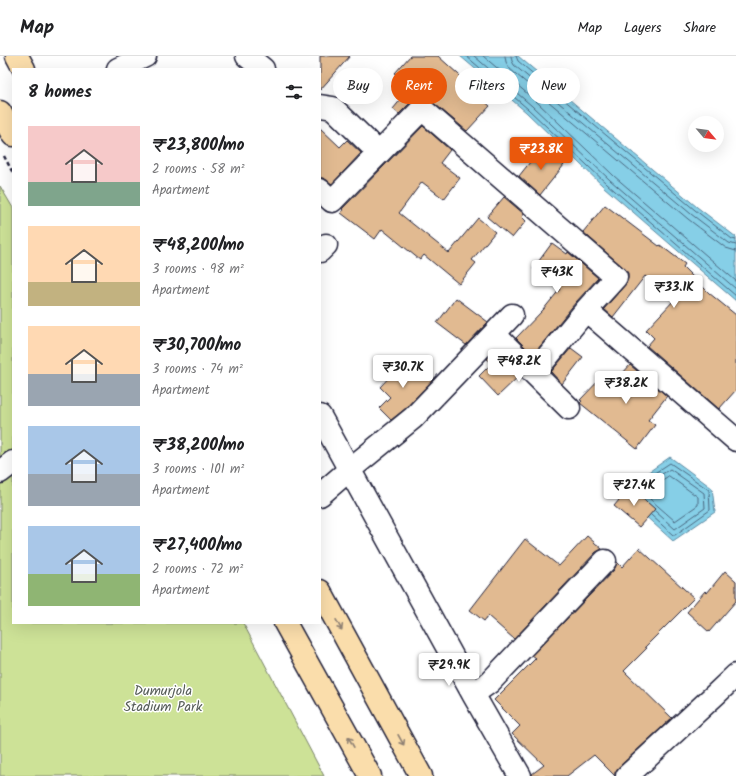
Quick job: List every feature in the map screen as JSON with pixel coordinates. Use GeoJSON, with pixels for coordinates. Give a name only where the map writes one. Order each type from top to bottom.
{"type":"FeatureCollection","features":[{"type":"Feature","properties":{"kind":"main road"},"geometry":{"type":"LineString","coordinates":[[17,56],[23,68]]}},
{"type":"Feature","properties":{"kind":"main road"},"geometry":{"type":"LineString","coordinates":[[0,112],[12,133]]}},
{"type":"Feature","properties":{"kind":"main road"},"geometry":{"type":"LineString","coordinates":[[321,593],[422,776]]}},
{"type":"Feature","properties":{"kind":"main road"},"geometry":{"type":"LineString","coordinates":[[286,624],[370,776]]}},
{"type":"Feature","properties":{"kind":"street"},"geometry":{"type":"LineString","coordinates":[[112,56],[118,68]]}},
{"type":"Feature","properties":{"kind":"street"},"geometry":{"type":"LineString","coordinates":[[121,68],[145,56]]}},
{"type":"Feature","properties":{"kind":"street"},"geometry":{"type":"LineString","coordinates":[[247,56],[263,68]]}},
{"type":"Feature","properties":{"kind":"street"},"geometry":{"type":"LineString","coordinates":[[321,106],[333,108],[379,153]]}},
{"type":"Feature","properties":{"kind":"street"},"geometry":{"type":"LineString","coordinates":[[321,191],[332,201],[422,109],[616,278],[586,310],[534,373]]}},
{"type":"Feature","properties":{"kind":"street"},"geometry":{"type":"LineString","coordinates":[[586,310],[736,440]]}},
{"type":"Feature","properties":{"kind":"street"},"geometry":{"type":"LineString","coordinates":[[321,494],[413,418],[512,314]]}},
{"type":"Feature","properties":{"kind":"street"},"geometry":{"type":"LineString","coordinates":[[494,334],[569,408]]}},
{"type":"Feature","properties":{"kind":"street"},"geometry":{"type":"LineString","coordinates":[[321,418],[473,694],[520,776]]}},
{"type":"Feature","properties":{"kind":"street"},"geometry":{"type":"LineString","coordinates":[[0,472],[12,463]]}},
{"type":"Feature","properties":{"kind":"street"},"geometry":{"type":"LineString","coordinates":[[473,694],[490,682],[605,561]]}},
{"type":"Feature","properties":{"kind":"street"},"geometry":{"type":"LineString","coordinates":[[628,776],[736,675]]}},
{"type":"Feature","properties":{"kind":"path"},"geometry":{"type":"LineString","coordinates":[[3,155],[12,171]]}},
{"type":"Feature","properties":{"kind":"green space","name":"Dumurjola Stadium Park"},"geometry":{"type":"Polygon","coordinates":[[[0,186],[12,206],[12,624],[244,624],[324,776],[0,776],[0,186]]]}},
{"type":"Feature","properties":{"kind":"water"},"geometry":{"type":"Polygon","coordinates":[[[460,56],[518,56],[532,68],[527,68],[527,104],[575,104],[697,207],[736,237],[736,301],[604,187],[517,104],[519,104],[519,68],[474,68],[460,56]]]}},
{"type":"Feature","properties":{"kind":"water"},"geometry":{"type":"Polygon","coordinates":[[[670,457],[712,488],[715,512],[673,541],[632,504],[640,478],[670,457]]]}},
{"type":"Feature","properties":{"kind":"building"},"geometry":{"type":"Polygon","coordinates":[[[320,56],[350,56],[339,68],[333,68],[333,75],[321,89],[320,56]]]}},
{"type":"Feature","properties":{"kind":"building"},"geometry":{"type":"Polygon","coordinates":[[[410,56],[438,56],[455,71],[455,104],[488,104],[490,106],[467,131],[435,104],[447,104],[447,68],[399,68],[410,56]]]}},
{"type":"Feature","properties":{"kind":"building"},"geometry":{"type":"Polygon","coordinates":[[[397,104],[409,104],[399,114],[393,109],[397,104]]]}},
{"type":"Feature","properties":{"kind":"building"},"geometry":{"type":"Polygon","coordinates":[[[423,126],[450,150],[440,163],[460,178],[444,199],[422,182],[399,213],[449,253],[478,218],[495,232],[472,260],[476,263],[459,284],[424,255],[420,260],[382,229],[375,239],[341,213],[343,210],[342,209],[423,126]]]}},
{"type":"Feature","properties":{"kind":"building"},"geometry":{"type":"Polygon","coordinates":[[[321,129],[340,147],[347,140],[361,153],[332,184],[321,178],[321,129]]]}},
{"type":"Feature","properties":{"kind":"building"},"geometry":{"type":"Polygon","coordinates":[[[542,147],[564,165],[540,195],[519,176],[542,147]]]}},
{"type":"Feature","properties":{"kind":"building"},"geometry":{"type":"Polygon","coordinates":[[[504,197],[524,214],[522,217],[526,221],[512,238],[487,217],[504,197]]]}},
{"type":"Feature","properties":{"kind":"building"},"geometry":{"type":"Polygon","coordinates":[[[605,205],[685,264],[683,267],[709,293],[736,315],[736,390],[719,409],[647,346],[654,338],[646,330],[675,299],[645,276],[613,317],[604,309],[625,285],[628,279],[628,273],[624,268],[583,232],[605,205]]]}},
{"type":"Feature","properties":{"kind":"building"},"geometry":{"type":"Polygon","coordinates":[[[552,243],[567,254],[568,252],[598,278],[576,302],[533,355],[516,338],[543,310],[560,289],[533,269],[552,243]]]}},
{"type":"Feature","properties":{"kind":"building"},"geometry":{"type":"Polygon","coordinates":[[[456,298],[488,322],[466,345],[437,323],[456,298]]]}},
{"type":"Feature","properties":{"kind":"building"},"geometry":{"type":"Polygon","coordinates":[[[571,348],[583,357],[562,384],[551,372],[571,348]]]}},
{"type":"Feature","properties":{"kind":"building"},"geometry":{"type":"Polygon","coordinates":[[[494,352],[519,376],[498,396],[479,376],[492,363],[487,359],[494,352]]]}},
{"type":"Feature","properties":{"kind":"building"},"geometry":{"type":"Polygon","coordinates":[[[412,361],[432,381],[405,409],[391,420],[379,408],[390,397],[380,387],[396,370],[400,374],[412,361]]]}},
{"type":"Feature","properties":{"kind":"building"},"geometry":{"type":"Polygon","coordinates":[[[630,365],[667,396],[648,420],[655,425],[637,449],[580,403],[582,401],[580,400],[604,375],[614,383],[630,365]]]}},
{"type":"Feature","properties":{"kind":"building"},"geometry":{"type":"Polygon","coordinates":[[[630,487],[655,509],[639,527],[614,506],[630,487]]]}},
{"type":"Feature","properties":{"kind":"building"},"geometry":{"type":"Polygon","coordinates":[[[587,536],[602,549],[596,552],[514,639],[488,616],[484,621],[470,610],[525,539],[559,566],[587,536]]]}},
{"type":"Feature","properties":{"kind":"building"},"geometry":{"type":"Polygon","coordinates":[[[639,548],[694,598],[645,647],[647,648],[624,671],[672,718],[619,767],[615,772],[615,776],[594,755],[567,776],[532,776],[532,774],[544,765],[512,734],[520,726],[494,700],[536,658],[532,655],[614,570],[617,562],[622,567],[639,548]]]}},
{"type":"Feature","properties":{"kind":"building"},"geometry":{"type":"Polygon","coordinates":[[[725,571],[736,581],[736,601],[709,632],[687,612],[705,591],[707,593],[725,571]]]}}]}
